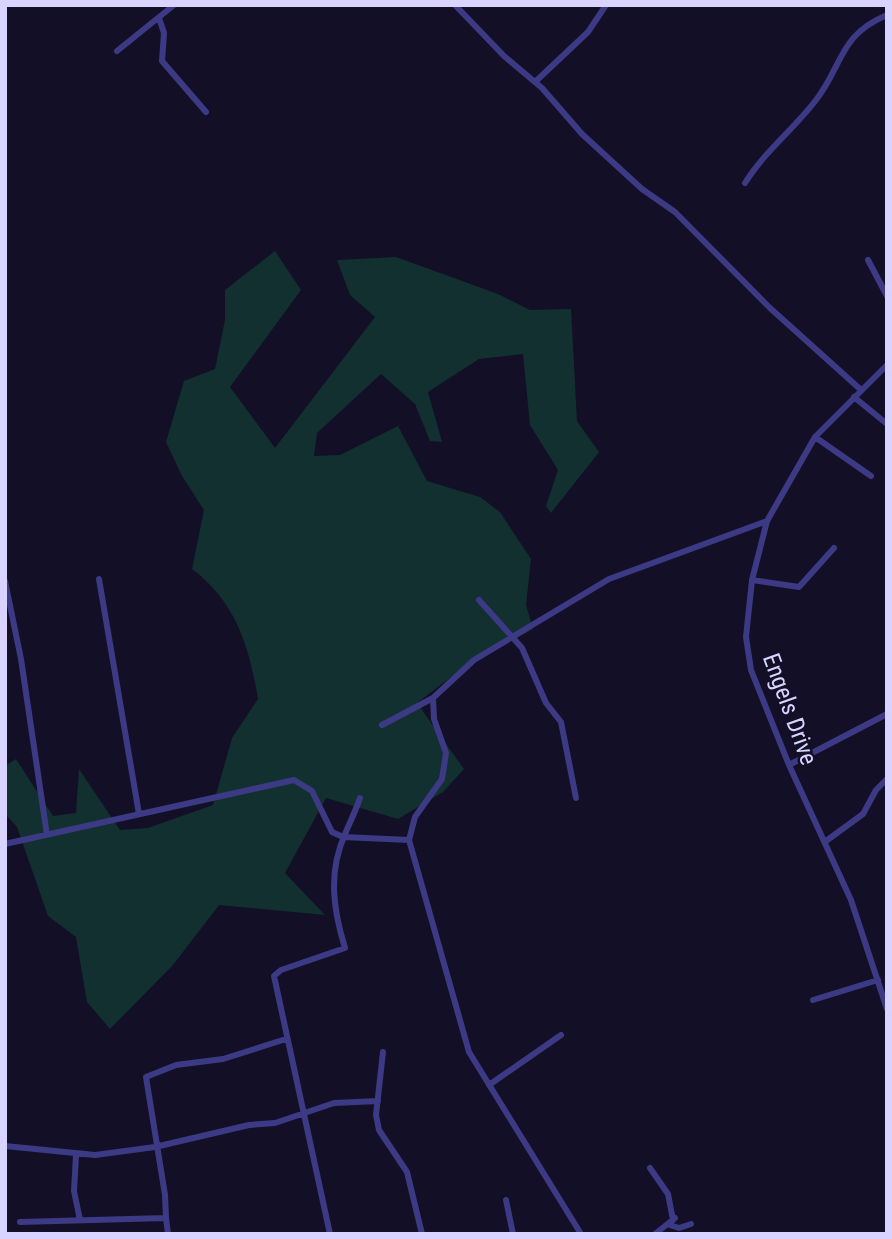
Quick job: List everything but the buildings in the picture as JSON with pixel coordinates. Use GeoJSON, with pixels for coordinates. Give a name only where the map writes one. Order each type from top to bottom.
{"type":"FeatureCollection","features":[{"type":"Feature","properties":{"kind":"street"},"geometry":{"type":"LineString","coordinates":[[117,51],[174,5]]}},
{"type":"Feature","properties":{"kind":"street"},"geometry":{"type":"LineString","coordinates":[[455,5],[504,56],[535,82],[582,134],[642,189],[675,212],[770,308],[860,389]]}},
{"type":"Feature","properties":{"kind":"street"},"geometry":{"type":"LineString","coordinates":[[535,82],[588,32],[606,5]]}},
{"type":"Feature","properties":{"kind":"street"},"geometry":{"type":"LineString","coordinates":[[745,183],[755,166],[818,98],[852,38],[866,23],[887,15]]}},
{"type":"Feature","properties":{"kind":"street"},"geometry":{"type":"LineString","coordinates":[[159,18],[164,33],[162,61],[206,112]]}},
{"type":"Feature","properties":{"kind":"street"},"geometry":{"type":"LineString","coordinates":[[868,260],[887,296]]}},
{"type":"Feature","properties":{"kind":"street","name":"Engels Drive"},"geometry":{"type":"LineString","coordinates":[[887,365],[860,389],[815,437],[767,521],[752,580],[746,638],[751,670],[789,765],[851,900],[887,1009]]}},
{"type":"Feature","properties":{"kind":"street"},"geometry":{"type":"LineString","coordinates":[[854,397],[887,424]]}},
{"type":"Feature","properties":{"kind":"street"},"geometry":{"type":"LineString","coordinates":[[815,437],[871,476]]}},
{"type":"Feature","properties":{"kind":"street"},"geometry":{"type":"LineString","coordinates":[[382,725],[433,698],[474,660],[609,579],[767,521]]}},
{"type":"Feature","properties":{"kind":"street"},"geometry":{"type":"LineString","coordinates":[[752,580],[799,587],[834,548]]}},
{"type":"Feature","properties":{"kind":"street"},"geometry":{"type":"LineString","coordinates":[[99,579],[139,814]]}},
{"type":"Feature","properties":{"kind":"street"},"geometry":{"type":"LineString","coordinates":[[5,581],[21,659],[47,835]]}},
{"type":"Feature","properties":{"kind":"street"},"geometry":{"type":"LineString","coordinates":[[479,600],[511,639],[522,648],[546,703],[561,722],[576,798]]}},
{"type":"Feature","properties":{"kind":"street"},"geometry":{"type":"LineString","coordinates":[[433,698],[434,719],[446,753],[442,779],[415,817],[409,840],[460,1029],[469,1052],[581,1234]]}},
{"type":"Feature","properties":{"kind":"street"},"geometry":{"type":"LineString","coordinates":[[789,765],[887,714]]}},
{"type":"Feature","properties":{"kind":"street"},"geometry":{"type":"LineString","coordinates":[[826,841],[863,814],[876,790],[887,779]]}},
{"type":"Feature","properties":{"kind":"street"},"geometry":{"type":"LineString","coordinates":[[5,844],[293,780],[312,791],[332,832],[343,836],[382,836],[409,840]]}},
{"type":"Feature","properties":{"kind":"street"},"geometry":{"type":"LineString","coordinates":[[330,1234],[274,976],[281,970],[345,948],[334,915],[333,879],[343,836],[360,798]]}},
{"type":"Feature","properties":{"kind":"street"},"geometry":{"type":"LineString","coordinates":[[813,1000],[878,980]]}},
{"type":"Feature","properties":{"kind":"street"},"geometry":{"type":"LineString","coordinates":[[489,1084],[561,1035]]}},
{"type":"Feature","properties":{"kind":"street"},"geometry":{"type":"LineString","coordinates":[[168,1234],[165,1195],[155,1147],[155,1123],[145,1080],[147,1076],[177,1065],[223,1059],[286,1039]]}},
{"type":"Feature","properties":{"kind":"street"},"geometry":{"type":"LineString","coordinates":[[383,1052],[377,1101],[379,1130],[408,1172],[422,1234]]}},
{"type":"Feature","properties":{"kind":"street"},"geometry":{"type":"LineString","coordinates":[[5,1146],[76,1155],[155,1147],[304,1115],[334,1103],[377,1101]]}},
{"type":"Feature","properties":{"kind":"street"},"geometry":{"type":"LineString","coordinates":[[76,1155],[74,1191],[80,1220]]}},
{"type":"Feature","properties":{"kind":"street"},"geometry":{"type":"LineString","coordinates":[[650,1168],[668,1194],[673,1220],[679,1228],[691,1224]]}},
{"type":"Feature","properties":{"kind":"street"},"geometry":{"type":"LineString","coordinates":[[506,1200],[513,1234]]}},
{"type":"Feature","properties":{"kind":"street"},"geometry":{"type":"LineString","coordinates":[[20,1222],[166,1218]]}},
{"type":"Feature","properties":{"kind":"street"},"geometry":{"type":"LineString","coordinates":[[655,1234],[673,1220]]}},
{"type":"Feature","properties":{"kind":"green space"},"geometry":{"type":"Polygon","coordinates":[[[275,251],[301,290],[230,387],[275,448],[375,317],[350,295],[337,260],[396,257],[498,294],[530,310],[571,309],[577,421],[599,452],[551,513],[546,506],[558,470],[530,425],[523,354],[479,359],[428,392],[442,442],[430,441],[415,404],[381,374],[317,433],[314,456],[340,455],[398,426],[427,481],[480,497],[500,512],[531,559],[526,605],[533,629],[460,670],[417,703],[464,769],[443,792],[398,819],[326,798],[285,873],[325,915],[219,905],[173,965],[110,1029],[87,1002],[76,937],[48,916],[17,827],[5,814],[5,766],[16,759],[53,816],[76,813],[79,769],[120,830],[148,828],[213,805],[232,738],[258,699],[245,643],[230,611],[220,596],[192,569],[204,510],[182,476],[166,442],[184,381],[215,369],[225,320],[225,290],[275,251]]]}}]}
